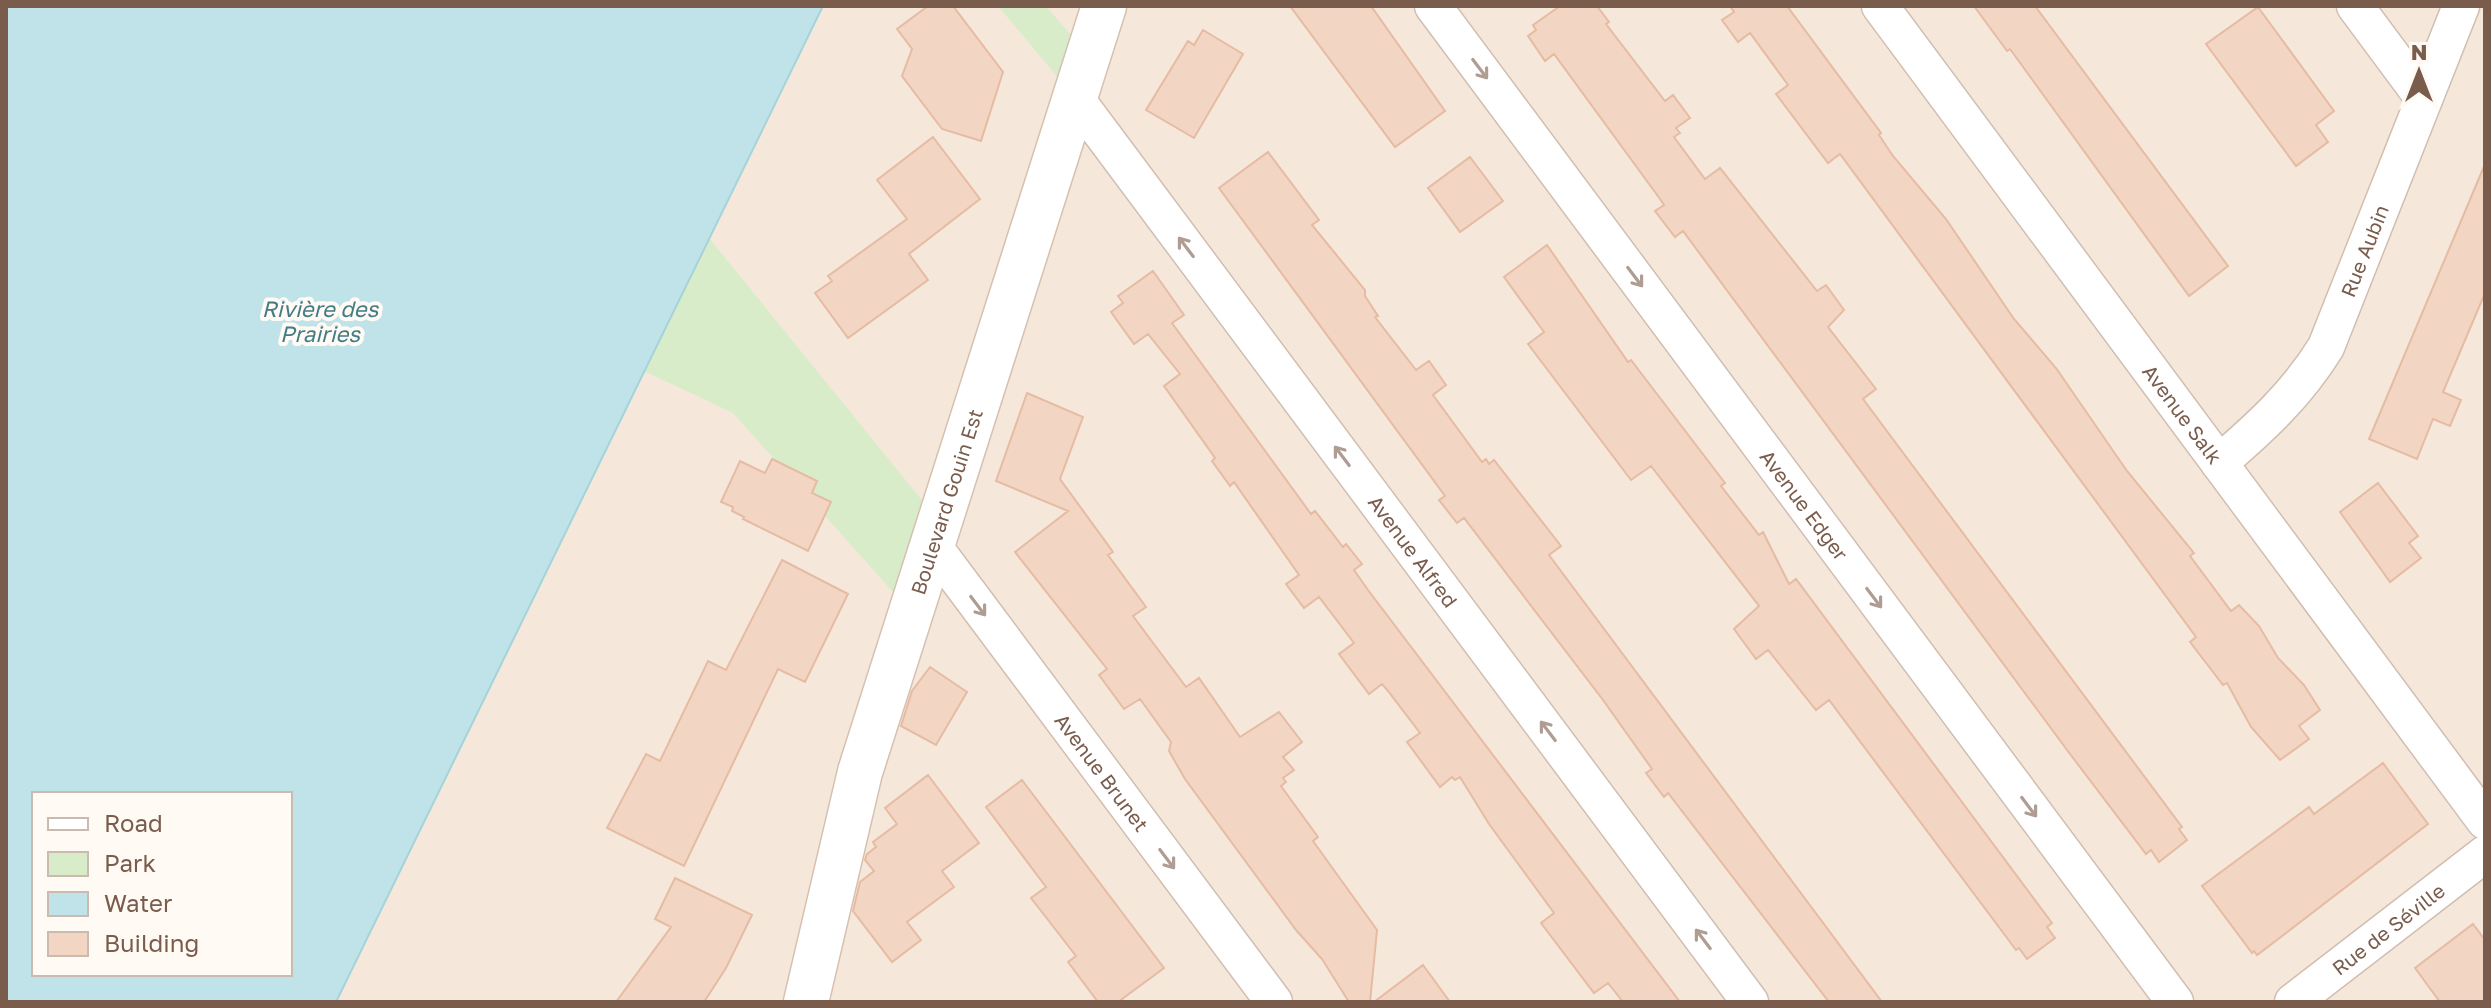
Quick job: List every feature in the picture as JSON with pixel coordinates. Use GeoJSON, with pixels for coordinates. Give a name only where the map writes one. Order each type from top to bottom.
{"type":"FeatureCollection","features":[{"type":"Feature","properties":{"kind":"street","name":"Boulevard Gouin Est"},"geometry":{"type":"LineString","coordinates":[[806,1002],[860,772],[1104,6]]}},
{"type":"Feature","properties":{"kind":"street","name":"Avenue Edger"},"geometry":{"type":"LineString","coordinates":[[1433,6],[2175,1002]]}},
{"type":"Feature","properties":{"kind":"street","name":"Avenue Salk"},"geometry":{"type":"LineString","coordinates":[[1880,6],[2485,821]]}},
{"type":"Feature","properties":{"kind":"street"},"geometry":{"type":"LineString","coordinates":[[2355,6],[2424,99]]}},
{"type":"Feature","properties":{"kind":"street","name":"Rue Aubin"},"geometry":{"type":"LineString","coordinates":[[2219,463],[2273,417],[2307,378],[2326,347],[2461,6]]}},
{"type":"Feature","properties":{"kind":"street","name":"Avenue Alfred"},"geometry":{"type":"LineString","coordinates":[[1076,99],[1750,1002]]}},
{"type":"Feature","properties":{"kind":"street","name":"Avenue Brunet"},"geometry":{"type":"LineString","coordinates":[[931,543],[1274,1002]]}},
{"type":"Feature","properties":{"kind":"street","name":"Rue de Séville"},"geometry":{"type":"LineString","coordinates":[[2293,1002],[2485,854]]}},
{"type":"Feature","properties":{"kind":"shaded area"},"geometry":{"type":"Polygon","coordinates":[[[824,6],[2485,6],[2485,1002],[336,1002],[824,6]]]}},
{"type":"Feature","properties":{"kind":"green space"},"geometry":{"type":"Polygon","coordinates":[[[998,6],[1046,6],[1089,56],[1076,99],[998,6]]]}},
{"type":"Feature","properties":{"kind":"green space"},"geometry":{"type":"Polygon","coordinates":[[[709,238],[938,520],[910,611],[733,413],[644,371],[709,238]]]}},
{"type":"Feature","properties":{"kind":"water","name":"Rivière des Prairies"},"geometry":{"type":"Polygon","coordinates":[[[6,6],[823,6],[336,1002],[6,1002],[6,6]]]}},
{"type":"Feature","properties":{"kind":"building"},"geometry":{"type":"Polygon","coordinates":[[[928,6],[953,6],[1003,72],[981,141],[942,129],[902,76],[912,49],[897,29],[928,6]]]}},
{"type":"Feature","properties":{"kind":"building"},"geometry":{"type":"Polygon","coordinates":[[[1290,6],[1371,6],[1445,111],[1395,147],[1290,6]]]}},
{"type":"Feature","properties":{"kind":"building"},"geometry":{"type":"Polygon","coordinates":[[[1560,6],[1597,6],[1609,22],[1606,24],[1665,101],[1673,95],[1690,118],[1676,128],[1680,133],[1674,137],[1705,179],[1720,168],[1817,291],[1826,285],[1844,310],[1828,327],[1876,389],[1863,399],[2182,827],[2179,829],[2187,840],[2159,862],[2151,850],[2146,854],[2070,754],[1683,231],[1675,237],[1655,211],[1664,205],[1554,54],[1545,61],[1528,36],[1536,30],[1533,25],[1560,6]]]}},
{"type":"Feature","properties":{"kind":"building"},"geometry":{"type":"Polygon","coordinates":[[[1730,6],[1787,6],[1881,133],[1879,135],[1893,156],[1946,219],[2014,319],[2056,368],[2127,471],[2194,553],[2190,556],[2231,611],[2239,605],[2259,626],[2278,658],[2304,685],[2320,710],[2299,726],[2309,739],[2280,760],[2251,727],[2227,683],[2223,685],[2190,642],[2196,637],[1840,154],[1828,163],[1776,94],[1788,85],[1750,33],[1738,42],[1722,20],[1734,12],[1730,6]]]}},
{"type":"Feature","properties":{"kind":"building"},"geometry":{"type":"Polygon","coordinates":[[[1974,6],[2035,6],[2228,266],[2189,296],[2010,49],[2007,51],[1974,6]]]}},
{"type":"Feature","properties":{"kind":"building"},"geometry":{"type":"Polygon","coordinates":[[[2258,7],[2334,111],[2316,125],[2328,142],[2296,166],[2206,44],[2258,7]]]}},
{"type":"Feature","properties":{"kind":"building"},"geometry":{"type":"Polygon","coordinates":[[[1203,30],[1243,54],[1194,138],[1146,110],[1188,41],[1194,45],[1203,30]]]}},
{"type":"Feature","properties":{"kind":"building"},"geometry":{"type":"Polygon","coordinates":[[[933,137],[980,199],[909,254],[928,280],[848,338],[815,293],[832,281],[828,276],[907,219],[877,180],[933,137]]]}},
{"type":"Feature","properties":{"kind":"building"},"geometry":{"type":"Polygon","coordinates":[[[1268,152],[1319,220],[1312,225],[1365,290],[1365,296],[1378,316],[1375,317],[1416,370],[1429,361],[1446,385],[1433,395],[1482,462],[1486,459],[1489,464],[1494,460],[1561,546],[1549,555],[1882,1002],[1829,1002],[1668,793],[1664,797],[1646,773],[1652,769],[1603,700],[1464,518],[1457,523],[1439,500],[1445,496],[1219,188],[1268,152]]]}},
{"type":"Feature","properties":{"kind":"building"},"geometry":{"type":"Polygon","coordinates":[[[1470,157],[1503,201],[1460,232],[1428,188],[1470,157]]]}},
{"type":"Feature","properties":{"kind":"building"},"geometry":{"type":"Polygon","coordinates":[[[2485,164],[2485,293],[2443,392],[2461,400],[2450,426],[2433,419],[2417,459],[2369,439],[2485,164]]]}},
{"type":"Feature","properties":{"kind":"building"},"geometry":{"type":"Polygon","coordinates":[[[1547,245],[1628,362],[1631,360],[1725,483],[1721,486],[1759,535],[1763,532],[1789,584],[1796,579],[2052,923],[2047,927],[2055,938],[2027,959],[2019,948],[2016,950],[1829,700],[1816,710],[1768,650],[1756,659],[1734,629],[1759,606],[1651,466],[1631,480],[1528,344],[1544,332],[1504,277],[1547,245]]]}},
{"type":"Feature","properties":{"kind":"building"},"geometry":{"type":"Polygon","coordinates":[[[1153,271],[1184,315],[1172,323],[1311,514],[1315,511],[1343,547],[1346,544],[1362,564],[1354,570],[1368,590],[1680,1002],[1623,1002],[1608,983],[1594,993],[1541,923],[1554,913],[1489,824],[1460,777],[1455,780],[1452,777],[1440,787],[1407,742],[1420,733],[1382,684],[1369,694],[1339,654],[1354,643],[1319,597],[1304,608],[1286,584],[1299,575],[1234,482],[1230,486],[1212,461],[1215,458],[1164,386],[1180,374],[1148,334],[1134,344],[1111,312],[1123,303],[1118,296],[1153,271]]]}},
{"type":"Feature","properties":{"kind":"building"},"geometry":{"type":"Polygon","coordinates":[[[1027,393],[1083,417],[1060,479],[1113,552],[1108,555],[1146,607],[1133,616],[1186,687],[1199,678],[1240,737],[1279,712],[1302,742],[1283,757],[1294,770],[1283,778],[1286,782],[1281,786],[1318,837],[1313,841],[1377,930],[1370,1002],[1349,1002],[1322,959],[1296,930],[1185,779],[1169,751],[1171,742],[1140,699],[1124,709],[1099,675],[1107,669],[1015,552],[1068,511],[996,481],[1027,393]]]}},
{"type":"Feature","properties":{"kind":"building"},"geometry":{"type":"Polygon","coordinates":[[[772,459],[817,481],[812,493],[831,502],[808,551],[743,519],[732,511],[733,507],[721,502],[740,461],[765,473],[772,459]]]}},
{"type":"Feature","properties":{"kind":"building"},"geometry":{"type":"Polygon","coordinates":[[[2378,483],[2418,536],[2409,543],[2421,558],[2390,582],[2340,512],[2378,483]]]}},
{"type":"Feature","properties":{"kind":"building"},"geometry":{"type":"Polygon","coordinates":[[[782,560],[848,594],[805,682],[778,669],[684,866],[607,828],[646,754],[660,761],[708,661],[726,670],[782,560]]]}},
{"type":"Feature","properties":{"kind":"building"},"geometry":{"type":"Polygon","coordinates":[[[930,667],[967,692],[936,745],[901,726],[912,691],[930,667]]]}},
{"type":"Feature","properties":{"kind":"building"},"geometry":{"type":"Polygon","coordinates":[[[2383,763],[2428,824],[2257,955],[2254,951],[2252,953],[2202,886],[2309,807],[2314,814],[2383,763]]]}},
{"type":"Feature","properties":{"kind":"building"},"geometry":{"type":"Polygon","coordinates":[[[928,775],[979,843],[942,871],[954,887],[907,922],[921,940],[892,962],[853,911],[860,882],[874,871],[865,860],[876,847],[873,842],[897,824],[885,808],[928,775]]]}},
{"type":"Feature","properties":{"kind":"building"},"geometry":{"type":"Polygon","coordinates":[[[1022,780],[1164,968],[1118,1002],[1098,1002],[1068,962],[1076,956],[1031,898],[1046,887],[986,807],[1022,780]]]}},
{"type":"Feature","properties":{"kind":"building"},"geometry":{"type":"Polygon","coordinates":[[[675,878],[752,915],[726,968],[704,1002],[616,1002],[671,927],[655,919],[675,878]]]}},
{"type":"Feature","properties":{"kind":"building"},"geometry":{"type":"Polygon","coordinates":[[[2473,924],[2485,940],[2485,1002],[2440,1002],[2415,968],[2473,924]]]}},
{"type":"Feature","properties":{"kind":"building"},"geometry":{"type":"Polygon","coordinates":[[[1423,965],[1450,1002],[1374,1002],[1423,965]]]}}]}
